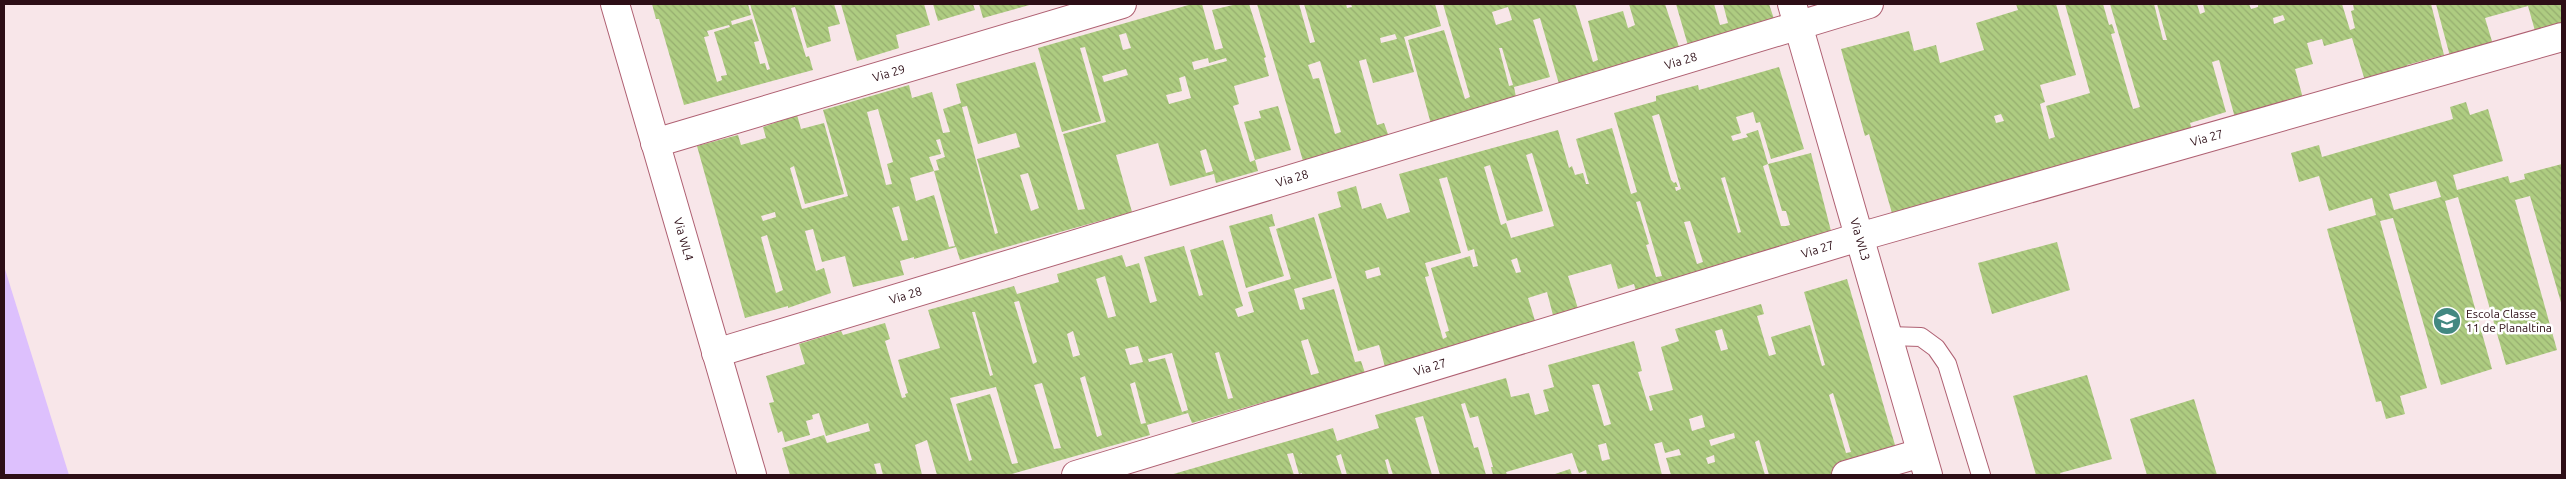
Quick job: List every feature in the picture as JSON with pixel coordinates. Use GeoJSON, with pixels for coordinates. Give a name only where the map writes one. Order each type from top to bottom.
{"type":"FeatureCollection","features":[{"type":"Feature","properties":{"kind":"street","name":"Via WL4"},"geometry":{"type":"LineString","coordinates":[[614,4],[752,475]]}},
{"type":"Feature","properties":{"kind":"street","name":"Via 29"},"geometry":{"type":"LineString","coordinates":[[655,143],[1122,4]]}},
{"type":"Feature","properties":{"kind":"street","name":"Via 28"},"geometry":{"type":"LineString","coordinates":[[716,353],[1794,14],[1869,4]]}},
{"type":"Feature","properties":{"kind":"street","name":"Via WL3"},"geometry":{"type":"LineString","coordinates":[[1794,14],[1925,464]]}},
{"type":"Feature","properties":{"kind":"street","name":"Via 27"},"geometry":{"type":"LineString","coordinates":[[1076,475],[1859,237],[2562,37]]}},
{"type":"Feature","properties":{"kind":"street"},"geometry":{"type":"LineString","coordinates":[[1846,475],[1925,464]]}},
{"type":"Feature","properties":{"kind":"lane"},"geometry":{"type":"LineString","coordinates":[[1888,336],[1921,337],[1936,348],[1947,364],[1981,475]]}},
{"type":"Feature","properties":{"kind":"shaded area"},"geometry":{"type":"Polygon","coordinates":[[[4,266],[69,475],[4,475],[4,266]]]}},
{"type":"Feature","properties":{"kind":"building"},"geometry":{"type":"Polygon","coordinates":[[[652,4],[748,4],[751,15],[731,21],[732,25],[752,19],[759,41],[754,42],[760,64],[765,63],[767,70],[770,69],[750,4],[834,4],[840,24],[828,27],[831,41],[807,48],[795,7],[791,8],[806,57],[809,56],[813,70],[684,105],[659,19],[656,19],[652,4]],[[729,25],[707,31],[709,36],[704,37],[717,82],[722,80],[721,76],[727,75],[714,32],[730,27],[729,25]]]}},
{"type":"Feature","properties":{"kind":"building"},"geometry":{"type":"Polygon","coordinates":[[[841,4],[924,4],[930,25],[896,35],[899,48],[857,61],[841,4]]]}},
{"type":"Feature","properties":{"kind":"building"},"geometry":{"type":"Polygon","coordinates":[[[933,4],[973,4],[975,10],[938,21],[933,4]]]}},
{"type":"Feature","properties":{"kind":"building"},"geometry":{"type":"Polygon","coordinates":[[[979,4],[1033,4],[983,18],[979,4]]]}},
{"type":"Feature","properties":{"kind":"building"},"geometry":{"type":"Polygon","coordinates":[[[1192,4],[1202,4],[1215,50],[1223,48],[1212,10],[1237,4],[1249,4],[1266,57],[1264,58],[1269,76],[1234,86],[1239,104],[1233,106],[1250,162],[1255,160],[1258,171],[1216,183],[1214,174],[1170,186],[1158,143],[1116,155],[1132,212],[960,260],[956,247],[914,259],[914,257],[900,261],[904,275],[853,287],[845,256],[822,262],[813,229],[805,231],[816,271],[824,268],[831,293],[788,308],[788,306],[745,318],[697,146],[738,135],[741,145],[766,138],[763,127],[797,115],[801,129],[824,123],[844,194],[805,204],[794,166],[790,168],[802,209],[848,196],[823,110],[909,85],[912,98],[932,92],[943,133],[950,132],[943,109],[961,103],[956,84],[1035,62],[1078,210],[1085,209],[1063,134],[1106,122],[1085,47],[1080,48],[1101,121],[1062,132],[1038,48],[1192,4]],[[1126,33],[1119,35],[1123,50],[1131,48],[1126,33]],[[1208,58],[1192,62],[1194,70],[1227,61],[1226,58],[1209,63],[1208,58]],[[1126,69],[1102,76],[1104,82],[1128,75],[1126,69]],[[1185,76],[1179,78],[1182,91],[1166,95],[1169,104],[1191,98],[1185,76]],[[967,106],[962,107],[995,234],[998,233],[977,159],[1020,147],[1016,133],[978,144],[967,106]],[[878,109],[867,112],[886,185],[892,184],[887,164],[893,162],[878,109]],[[940,139],[936,140],[941,154],[929,157],[934,171],[939,170],[936,160],[945,157],[940,139]],[[1206,149],[1200,151],[1206,173],[1213,171],[1206,149]],[[934,171],[910,178],[916,201],[934,195],[949,247],[955,246],[934,171]],[[1028,173],[1020,175],[1031,211],[1039,208],[1028,173]],[[899,206],[892,208],[902,241],[908,240],[899,206]],[[775,212],[761,216],[763,221],[776,217],[775,212]],[[767,235],[761,237],[776,293],[783,290],[767,235]]]}},
{"type":"Feature","properties":{"kind":"building"},"geometry":{"type":"Polygon","coordinates":[[[1257,4],[1299,4],[1310,43],[1315,42],[1304,4],[1346,4],[1347,8],[1352,7],[1351,4],[1435,4],[1441,26],[1404,37],[1414,72],[1373,83],[1366,59],[1359,61],[1377,125],[1384,123],[1389,137],[1303,161],[1257,4]],[[1395,34],[1380,38],[1381,43],[1397,39],[1395,34]],[[1320,61],[1308,65],[1313,79],[1319,78],[1335,134],[1341,132],[1320,61]]]}},
{"type":"Feature","properties":{"kind":"building"},"geometry":{"type":"Polygon","coordinates":[[[1443,4],[1575,4],[1593,62],[1598,60],[1588,21],[1623,11],[1628,28],[1635,25],[1629,4],[1665,4],[1680,50],[1559,84],[1540,18],[1533,20],[1550,77],[1514,87],[1516,97],[1431,124],[1408,40],[1444,30],[1465,99],[1470,97],[1443,4]],[[1508,7],[1492,12],[1496,25],[1512,20],[1508,7]],[[1499,48],[1509,86],[1513,85],[1502,48],[1499,48]]]}},
{"type":"Feature","properties":{"kind":"building"},"geometry":{"type":"Polygon","coordinates":[[[1676,4],[1714,4],[1720,25],[1728,23],[1723,4],[1769,4],[1775,22],[1689,49],[1676,4]]]}},
{"type":"Feature","properties":{"kind":"building"},"geometry":{"type":"Polygon","coordinates":[[[2016,4],[2056,4],[2076,75],[2040,85],[2045,102],[2040,104],[2049,139],[2055,137],[2046,106],[2090,93],[2065,4],[2103,4],[2109,25],[2112,24],[2115,33],[2111,34],[2133,109],[2140,107],[2110,4],[2154,4],[2163,40],[2167,40],[2157,4],[2197,4],[2200,14],[2205,12],[2203,4],[2249,4],[2251,9],[2258,7],[2258,4],[2342,4],[2350,30],[2355,28],[2351,11],[2354,10],[2353,4],[2431,4],[2444,55],[2407,65],[2409,72],[2366,84],[2352,38],[2324,46],[2322,39],[2307,43],[2313,64],[2295,69],[2304,102],[2237,125],[2219,60],[2212,62],[2226,112],[2190,123],[2195,139],[1966,199],[1964,192],[1936,200],[1939,207],[1894,220],[1869,134],[1865,136],[1841,49],[1909,31],[1914,51],[1936,45],[1940,63],[1984,50],[1976,23],[2018,10],[2016,4]],[[2283,15],[2273,18],[2274,24],[2285,20],[2283,15]],[[2001,114],[1994,116],[1996,123],[2004,121],[2001,114]]]}},
{"type":"Feature","properties":{"kind":"building"},"geometry":{"type":"Polygon","coordinates":[[[2436,4],[2562,4],[2562,31],[2537,38],[2528,6],[2485,18],[2494,48],[2451,60],[2436,4]]]}},
{"type":"Feature","properties":{"kind":"building"},"geometry":{"type":"Polygon","coordinates":[[[1779,67],[1804,149],[1771,159],[1760,122],[1756,123],[1753,112],[1736,117],[1741,133],[1731,136],[1733,141],[1748,137],[1746,134],[1758,130],[1768,164],[1811,153],[1831,231],[1791,243],[1793,251],[1637,295],[1634,284],[1618,289],[1611,264],[1568,276],[1579,312],[1554,319],[1547,292],[1528,298],[1536,324],[1385,367],[1379,345],[1358,351],[1318,214],[1341,207],[1337,192],[1356,186],[1362,209],[1381,203],[1387,219],[1410,212],[1399,174],[1558,130],[1569,168],[1572,166],[1575,175],[1583,173],[1586,184],[1589,184],[1576,139],[1612,128],[1631,194],[1637,192],[1614,113],[1656,101],[1656,96],[1698,85],[1699,90],[1779,67]],[[1659,114],[1652,116],[1671,180],[1674,183],[1676,182],[1678,187],[1675,187],[1676,191],[1681,189],[1659,114]],[[1532,153],[1526,155],[1543,211],[1507,221],[1490,165],[1484,167],[1501,225],[1506,223],[1511,238],[1554,226],[1532,153]],[[1768,164],[1763,166],[1781,226],[1790,225],[1786,211],[1782,211],[1768,164]],[[1447,177],[1439,179],[1461,253],[1425,263],[1429,276],[1425,277],[1443,339],[1447,337],[1445,332],[1449,331],[1431,268],[1470,256],[1473,267],[1478,266],[1474,249],[1468,251],[1447,177]],[[1725,177],[1721,178],[1738,233],[1741,232],[1725,177]],[[1640,201],[1636,202],[1649,244],[1646,245],[1656,277],[1662,276],[1640,201]],[[1690,221],[1684,222],[1697,264],[1703,262],[1690,221]],[[1517,258],[1511,260],[1516,273],[1521,272],[1517,258]],[[1379,267],[1365,271],[1367,279],[1381,275],[1379,267]]]}},
{"type":"Feature","properties":{"kind":"building"},"geometry":{"type":"Polygon","coordinates":[[[2466,102],[2470,115],[2488,109],[2503,161],[2453,175],[2457,190],[2508,176],[2510,183],[2525,179],[2524,174],[2562,164],[2562,306],[2530,196],[2515,200],[2557,350],[2506,365],[2458,197],[2445,201],[2492,369],[2441,385],[2393,218],[2380,221],[2427,388],[2400,396],[2405,414],[2386,419],[2381,401],[2376,402],[2327,229],[2376,215],[2372,198],[2329,211],[2319,176],[2299,182],[2291,153],[2319,145],[2322,157],[2453,119],[2450,107],[2466,102]],[[2436,181],[2389,194],[2394,210],[2441,197],[2436,181]]]}},
{"type":"Feature","properties":{"kind":"building"},"geometry":{"type":"Polygon","coordinates":[[[1278,106],[1291,150],[1255,160],[1244,122],[1261,118],[1259,111],[1278,106]]]}},
{"type":"Feature","properties":{"kind":"building"},"geometry":{"type":"Polygon","coordinates":[[[1272,214],[1275,226],[1269,227],[1284,276],[1246,288],[1229,226],[1272,214]]]}},
{"type":"Feature","properties":{"kind":"building"},"geometry":{"type":"Polygon","coordinates":[[[1314,217],[1332,278],[1294,289],[1300,310],[1305,309],[1302,298],[1334,289],[1355,362],[1361,361],[1365,373],[1344,379],[1345,382],[1278,401],[1278,398],[1192,423],[1188,413],[1147,425],[1150,435],[1008,475],[937,475],[927,440],[915,445],[922,475],[883,475],[880,463],[874,464],[877,475],[790,475],[782,448],[824,435],[827,443],[870,431],[868,423],[826,436],[819,413],[812,415],[813,419],[806,421],[810,435],[785,442],[782,431],[778,433],[769,403],[774,402],[766,376],[805,364],[799,344],[841,331],[843,335],[885,323],[890,339],[885,341],[902,398],[906,397],[905,394],[908,393],[898,360],[940,348],[928,310],[1014,286],[1017,294],[1059,282],[1057,274],[1122,255],[1126,267],[1139,263],[1150,303],[1157,301],[1144,257],[1184,246],[1199,296],[1203,295],[1190,250],[1223,240],[1243,306],[1235,309],[1238,317],[1254,312],[1248,292],[1291,279],[1276,229],[1314,217]],[[1105,276],[1096,279],[1108,318],[1116,316],[1105,276]],[[1019,301],[1014,302],[1033,364],[1037,362],[1019,301]],[[972,312],[990,376],[993,375],[975,312],[972,312]],[[1073,331],[1067,334],[1073,357],[1080,355],[1073,331]],[[1308,339],[1301,341],[1311,375],[1319,373],[1308,339]],[[1138,346],[1125,349],[1130,365],[1143,362],[1138,346]],[[1219,352],[1215,353],[1228,399],[1233,398],[1219,352]],[[1172,353],[1148,359],[1149,362],[1165,358],[1182,412],[1188,410],[1172,353]],[[1085,376],[1080,378],[1097,437],[1102,435],[1085,376]],[[1135,382],[1130,384],[1141,424],[1146,423],[1135,382]],[[1042,383],[1034,385],[1054,449],[1061,448],[1042,383]],[[996,387],[950,398],[969,461],[972,460],[956,404],[990,394],[1012,464],[1018,463],[996,387]]]}},
{"type":"Feature","properties":{"kind":"building"},"geometry":{"type":"Polygon","coordinates":[[[2057,242],[2070,290],[1992,314],[1978,263],[2057,242]]]}},
{"type":"Feature","properties":{"kind":"building"},"geometry":{"type":"Polygon","coordinates":[[[1847,279],[1897,452],[1827,475],[1769,475],[1759,440],[1755,442],[1765,475],[1671,475],[1666,458],[1681,455],[1679,449],[1665,453],[1662,442],[1654,444],[1662,475],[1587,475],[1586,470],[1579,473],[1572,453],[1506,472],[1507,475],[1493,475],[1491,467],[1493,467],[1478,416],[1470,418],[1465,403],[1461,404],[1474,448],[1478,447],[1486,475],[1440,475],[1423,416],[1415,418],[1432,475],[1393,475],[1388,459],[1385,460],[1389,475],[1347,475],[1341,454],[1336,456],[1342,475],[1302,475],[1302,473],[1299,474],[1293,453],[1287,454],[1294,475],[1170,475],[1333,428],[1337,441],[1379,428],[1375,415],[1506,378],[1511,397],[1529,393],[1535,415],[1549,411],[1543,390],[1554,387],[1548,365],[1634,341],[1642,371],[1638,372],[1650,411],[1653,410],[1649,396],[1673,390],[1661,347],[1679,341],[1675,329],[1761,304],[1764,314],[1757,316],[1769,356],[1776,354],[1771,337],[1810,325],[1822,366],[1825,365],[1804,292],[1847,279]],[[1722,329],[1715,331],[1721,351],[1728,349],[1722,329]],[[1599,384],[1592,385],[1604,426],[1611,424],[1599,384]],[[1833,393],[1829,395],[1846,453],[1851,452],[1833,393]],[[1702,415],[1689,419],[1692,431],[1705,427],[1702,415]],[[1734,433],[1709,440],[1711,446],[1735,438],[1734,433]],[[1606,443],[1598,445],[1602,461],[1610,459],[1606,443]],[[1714,455],[1706,458],[1708,464],[1715,462],[1714,455]]]}},
{"type":"Feature","properties":{"kind":"building"},"geometry":{"type":"Polygon","coordinates":[[[2087,375],[2112,459],[2060,473],[2061,475],[2036,475],[2013,396],[2087,375]]]}},
{"type":"Feature","properties":{"kind":"building"},"geometry":{"type":"Polygon","coordinates":[[[2194,399],[2217,475],[2147,475],[2130,419],[2194,399]]]}},
{"type":"Feature","properties":{"kind":"building"},"geometry":{"type":"Polygon","coordinates":[[[1570,469],[1572,475],[1552,475],[1570,469]]]}},
{"type":"Feature","properties":{"kind":"place","name":"Escola Classe 11 de Planaltina"},"geometry":{"type":"Point","coordinates":[2447,321]}}]}
